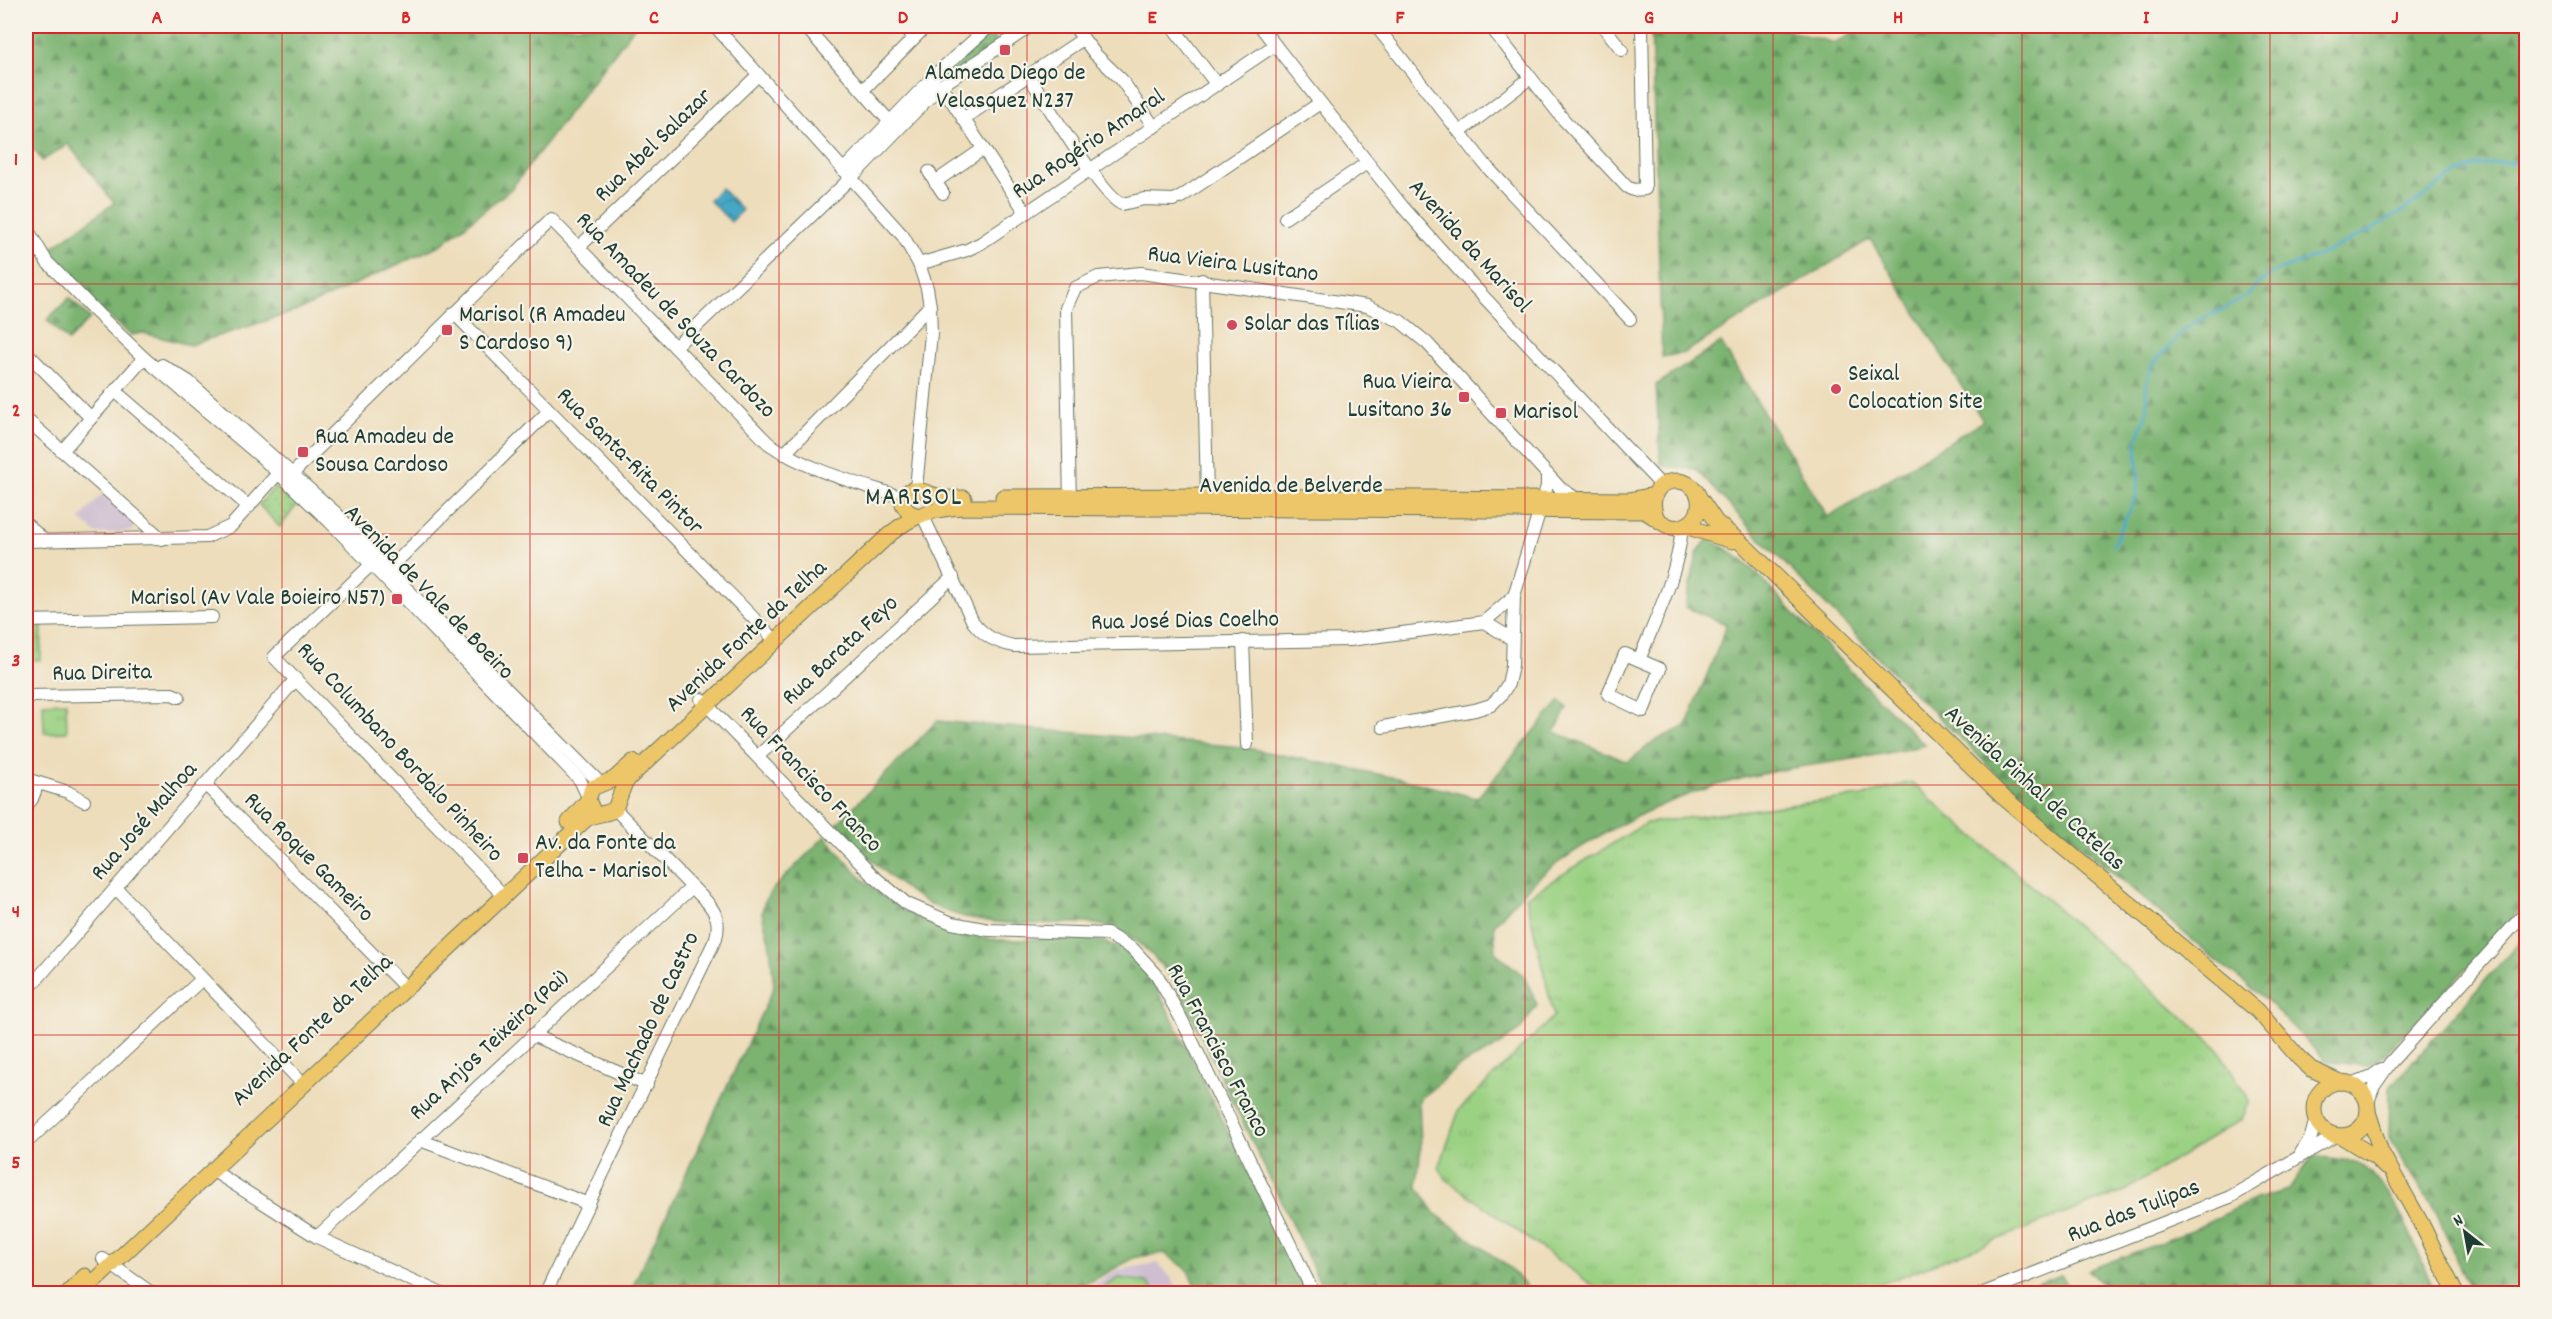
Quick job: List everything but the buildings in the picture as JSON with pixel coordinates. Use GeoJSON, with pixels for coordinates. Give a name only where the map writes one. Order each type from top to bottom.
{"type":"FeatureCollection","features":[{"type":"Feature","properties":{"kind":"main road","name":"Avenida de Belverde"},"geometry":{"type":"LineString","coordinates":[[913,496],[1070,502],[1542,505],[1577,499],[1629,500],[1658,490],[1673,480],[1692,486],[1699,497]]}},
{"type":"Feature","properties":{"kind":"main road"},"geometry":{"type":"LineString","coordinates":[[1656,517],[1652,506],[1658,490]]}},
{"type":"Feature","properties":{"kind":"main road"},"geometry":{"type":"LineString","coordinates":[[913,496],[930,502],[921,514],[908,512],[913,496]]}},
{"type":"Feature","properties":{"kind":"main road","name":"Avenida Fonte da Telha"},"geometry":{"type":"LineString","coordinates":[[81,1293],[107,1262],[501,892],[588,817],[599,813],[605,814],[617,804],[624,785],[630,777],[885,527],[913,496]]}},
{"type":"Feature","properties":{"kind":"main road","name":"Avenida de Belverde"},"geometry":{"type":"LineString","coordinates":[[921,514],[964,507],[1207,496],[1542,505],[1644,511],[1667,526],[1684,526],[1718,535],[1746,547]]}},
{"type":"Feature","properties":{"kind":"main road"},"geometry":{"type":"LineString","coordinates":[[1684,526],[1697,514],[1699,497]]}},
{"type":"Feature","properties":{"kind":"main road","name":"Avenida Pinhal de Catelas"},"geometry":{"type":"LineString","coordinates":[[1699,497],[1716,522],[1746,547],[2003,797],[2258,1011],[2299,1058]]}},
{"type":"Feature","properties":{"kind":"main road","name":"Avenida Fonte da Telha"},"geometry":{"type":"LineString","coordinates":[[772,638],[890,534],[921,514]]}},
{"type":"Feature","properties":{"kind":"main road","name":"Avenida Fonte da Telha"},"geometry":{"type":"LineString","coordinates":[[501,892],[574,817],[588,799],[592,788],[620,774],[704,702]]}},
{"type":"Feature","properties":{"kind":"main road"},"geometry":{"type":"LineString","coordinates":[[603,783],[616,788],[617,804]]}},
{"type":"Feature","properties":{"kind":"main road"},"geometry":{"type":"LineString","coordinates":[[588,799],[592,808],[599,813]]}},
{"type":"Feature","properties":{"kind":"main road"},"geometry":{"type":"LineString","coordinates":[[2299,1058],[2311,1069],[2346,1083],[2363,1093],[2381,1152],[2422,1225],[2456,1293]]}},
{"type":"Feature","properties":{"kind":"main road"},"geometry":{"type":"LineString","coordinates":[[2299,1058],[2317,1097]]}},
{"type":"Feature","properties":{"kind":"main road","name":"Avenida Fonte da Telha"},"geometry":{"type":"LineString","coordinates":[[67,1293],[107,1262],[212,1170],[300,1081]]}},
{"type":"Feature","properties":{"kind":"main road"},"geometry":{"type":"LineString","coordinates":[[2346,1083],[2324,1088],[2317,1097],[2314,1113],[2316,1118],[2323,1129],[2375,1157],[2394,1175]]}},
{"type":"Feature","properties":{"kind":"main road"},"geometry":{"type":"LineString","coordinates":[[2339,1136],[2358,1130],[2365,1121],[2368,1107]]}},
{"type":"Feature","properties":{"kind":"street"},"geometry":{"type":"LineString","coordinates":[[715,26],[903,236],[919,264],[927,288],[931,334],[913,496]]}},
{"type":"Feature","properties":{"kind":"street"},"geometry":{"type":"LineString","coordinates":[[805,26],[890,122]]}},
{"type":"Feature","properties":{"kind":"street"},"geometry":{"type":"LineString","coordinates":[[905,26],[913,37]]}},
{"type":"Feature","properties":{"kind":"street"},"geometry":{"type":"LineString","coordinates":[[863,90],[926,26]]}},
{"type":"Feature","properties":{"kind":"street"},"geometry":{"type":"LineString","coordinates":[[846,174],[890,122],[938,72],[992,26],[1005,43]]}},
{"type":"Feature","properties":{"kind":"street"},"geometry":{"type":"LineString","coordinates":[[675,347],[846,174],[939,87],[1030,26]]}},
{"type":"Feature","properties":{"kind":"street"},"geometry":{"type":"LineString","coordinates":[[963,119],[1028,75],[1079,32],[1090,26]]}},
{"type":"Feature","properties":{"kind":"street"},"geometry":{"type":"LineString","coordinates":[[1172,26],[1217,85]]}},
{"type":"Feature","properties":{"kind":"street","name":"Avenida da Marisol"},"geometry":{"type":"LineString","coordinates":[[1260,26],[1368,163],[1466,278],[1658,490]]}},
{"type":"Feature","properties":{"kind":"street"},"geometry":{"type":"LineString","coordinates":[[1376,26],[1504,187],[1630,319]]}},
{"type":"Feature","properties":{"kind":"street"},"geometry":{"type":"LineString","coordinates":[[1490,26],[1564,120],[1617,178],[1633,190],[1645,189],[1642,26]]}},
{"type":"Feature","properties":{"kind":"street"},"geometry":{"type":"LineString","coordinates":[[1603,26],[1622,50]]}},
{"type":"Feature","properties":{"kind":"street"},"geometry":{"type":"LineString","coordinates":[[1079,32],[1121,79],[1154,127]]}},
{"type":"Feature","properties":{"kind":"street","name":"Rua Rogério Amaral"},"geometry":{"type":"LineString","coordinates":[[919,264],[974,248],[1275,45]]}},
{"type":"Feature","properties":{"kind":"street","name":"Rua Abel Salazar"},"geometry":{"type":"LineString","coordinates":[[579,248],[758,75]]}},
{"type":"Feature","properties":{"kind":"street"},"geometry":{"type":"LineString","coordinates":[[1028,75],[1090,169],[1118,203],[1148,198],[1178,199],[1320,103]]}},
{"type":"Feature","properties":{"kind":"street"},"geometry":{"type":"LineString","coordinates":[[1460,132],[1530,78]]}},
{"type":"Feature","properties":{"kind":"street"},"geometry":{"type":"LineString","coordinates":[[939,87],[947,94],[1026,213]]}},
{"type":"Feature","properties":{"kind":"street"},"geometry":{"type":"LineString","coordinates":[[943,192],[932,177],[983,149]]}},
{"type":"Feature","properties":{"kind":"street"},"geometry":{"type":"LineString","coordinates":[[1285,218],[1368,163]]}},
{"type":"Feature","properties":{"kind":"street","name":"Rua Amadeu de Souza Cardozo"},"geometry":{"type":"LineString","coordinates":[[26,542],[199,537],[215,534],[231,526],[551,219],[768,443],[784,454],[810,466],[913,496]]}},
{"type":"Feature","properties":{"kind":"street","name":"Avenida de Vale de Boeiro"},"geometry":{"type":"LineString","coordinates":[[26,227],[47,262],[144,358],[285,473],[330,522],[375,562],[580,780],[588,799]]}},
{"type":"Feature","properties":{"kind":"street","name":"Rua Vieira Lusitano"},"geometry":{"type":"LineString","coordinates":[[1070,502],[1066,308],[1075,288],[1098,277],[1141,273],[1202,280],[1367,306],[1400,321],[1427,343],[1546,474],[1560,488],[1577,499]]}},
{"type":"Feature","properties":{"kind":"street"},"geometry":{"type":"LineString","coordinates":[[1202,280],[1207,496]]}},
{"type":"Feature","properties":{"kind":"street"},"geometry":{"type":"LineString","coordinates":[[784,454],[930,306]]}},
{"type":"Feature","properties":{"kind":"street","name":"Rua Santa-Rita Pintor"},"geometry":{"type":"LineString","coordinates":[[454,313],[772,638]]}},
{"type":"Feature","properties":{"kind":"street"},"geometry":{"type":"LineString","coordinates":[[26,352],[91,418]]}},
{"type":"Feature","properties":{"kind":"street"},"geometry":{"type":"LineString","coordinates":[[62,451],[144,358]]}},
{"type":"Feature","properties":{"kind":"street"},"geometry":{"type":"LineString","coordinates":[[115,392],[249,507]]}},
{"type":"Feature","properties":{"kind":"street"},"geometry":{"type":"LineString","coordinates":[[385,573],[549,411]]}},
{"type":"Feature","properties":{"kind":"street"},"geometry":{"type":"LineString","coordinates":[[26,419],[162,539]]}},
{"type":"Feature","properties":{"kind":"street"},"geometry":{"type":"LineString","coordinates":[[1383,727],[1491,705],[1508,684],[1512,666],[1515,596],[1547,486],[1546,474]]}},
{"type":"Feature","properties":{"kind":"street","name":"Rua José Dias Coelho"},"geometry":{"type":"LineString","coordinates":[[921,514],[973,622],[982,633],[997,642],[1014,646],[1350,640],[1484,622]]}},
{"type":"Feature","properties":{"kind":"street"},"geometry":{"type":"LineString","coordinates":[[26,524],[45,541]]}},
{"type":"Feature","properties":{"kind":"street"},"geometry":{"type":"LineString","coordinates":[[1639,660],[1669,588],[1680,552],[1684,526]]}},
{"type":"Feature","properties":{"kind":"street","name":"Rua Columbano Bordalo Pinheiro"},"geometry":{"type":"LineString","coordinates":[[375,562],[274,657],[501,892]]}},
{"type":"Feature","properties":{"kind":"street","name":"Avenida de Vale de Boeiro"},"geometry":{"type":"LineString","coordinates":[[385,573],[603,783]]}},
{"type":"Feature","properties":{"kind":"street","name":"Rua Barata Feyo"},"geometry":{"type":"LineString","coordinates":[[758,756],[952,577]]}},
{"type":"Feature","properties":{"kind":"street"},"geometry":{"type":"LineString","coordinates":[[1512,639],[1484,622],[1515,596]]}},
{"type":"Feature","properties":{"kind":"street"},"geometry":{"type":"LineString","coordinates":[[26,621],[212,617]]}},
{"type":"Feature","properties":{"kind":"street"},"geometry":{"type":"LineString","coordinates":[[1243,641],[1247,744]]}},
{"type":"Feature","properties":{"kind":"street"},"geometry":{"type":"LineString","coordinates":[[1625,654],[1639,660],[1660,669],[1643,711],[1608,694],[1625,654]]}},
{"type":"Feature","properties":{"kind":"street","name":"Rua José Malhoa"},"geometry":{"type":"LineString","coordinates":[[26,992],[296,679]]}},
{"type":"Feature","properties":{"kind":"street","name":"Rua Direita"},"geometry":{"type":"LineString","coordinates":[[26,696],[172,694],[179,697]]}},
{"type":"Feature","properties":{"kind":"street","name":"Rua Francisco Franco"},"geometry":{"type":"LineString","coordinates":[[704,702],[872,875],[907,904],[952,922],[989,930],[1107,934],[1133,949],[1157,975],[1184,1024],[1314,1293]]}},
{"type":"Feature","properties":{"kind":"street"},"geometry":{"type":"LineString","coordinates":[[26,806],[32,799],[32,781],[73,794],[84,801]]}},
{"type":"Feature","properties":{"kind":"street","name":"Rua Roque Gameiro"},"geometry":{"type":"LineString","coordinates":[[205,784],[403,984]]}},
{"type":"Feature","properties":{"kind":"street","name":"Rua Machado de Castro"},"geometry":{"type":"LineString","coordinates":[[545,1293],[716,938],[718,920],[714,910],[617,804]]}},
{"type":"Feature","properties":{"kind":"street","name":"Rua Anjos Teixeira (Pai)"},"geometry":{"type":"LineString","coordinates":[[317,1237],[692,886]]}},
{"type":"Feature","properties":{"kind":"street"},"geometry":{"type":"LineString","coordinates":[[116,888],[300,1081]]}},
{"type":"Feature","properties":{"kind":"street"},"geometry":{"type":"LineString","coordinates":[[2368,1107],[2374,1086],[2390,1064],[2526,912]]}},
{"type":"Feature","properties":{"kind":"street"},"geometry":{"type":"LineString","coordinates":[[26,1143],[202,979]]}},
{"type":"Feature","properties":{"kind":"street"},"geometry":{"type":"LineString","coordinates":[[532,1035],[647,1085]]}},
{"type":"Feature","properties":{"kind":"street"},"geometry":{"type":"LineString","coordinates":[[2346,1083],[2372,1076],[2390,1064]]}},
{"type":"Feature","properties":{"kind":"street"},"geometry":{"type":"LineString","coordinates":[[2296,1158],[2312,1137],[2316,1118]]}},
{"type":"Feature","properties":{"kind":"street","name":"Rua das Tulipas"},"geometry":{"type":"LineString","coordinates":[[1981,1293],[2230,1197],[2296,1158],[2339,1136]]}},
{"type":"Feature","properties":{"kind":"street"},"geometry":{"type":"LineString","coordinates":[[420,1140],[589,1204]]}},
{"type":"Feature","properties":{"kind":"street"},"geometry":{"type":"LineString","coordinates":[[212,1170],[317,1237],[442,1293]]}},
{"type":"Feature","properties":{"kind":"street"},"geometry":{"type":"LineString","coordinates":[[107,1262],[153,1293]]}},
{"type":"Feature","properties":{"kind":"shaded area"},"geometry":{"type":"Polygon","coordinates":[[[102,494],[134,522],[132,531],[97,534],[80,519],[102,494]]]}},
{"type":"Feature","properties":{"kind":"shaded area"},"geometry":{"type":"Polygon","coordinates":[[[1158,1263],[1172,1279],[1180,1293],[1078,1294],[1117,1270],[1158,1263]]]}},
{"type":"Feature","properties":{"kind":"green space"},"geometry":{"type":"Polygon","coordinates":[[[26,26],[635,26],[512,188],[442,244],[297,311],[190,345],[143,333],[131,335],[97,307],[46,252],[114,203],[68,144],[42,161],[26,138],[26,26]]]}},
{"type":"Feature","properties":{"kind":"green space"},"geometry":{"type":"Polygon","coordinates":[[[1651,26],[1769,26],[1836,43],[1864,26],[2215,26],[2218,30],[2229,26],[2526,26],[2526,900],[2500,933],[2383,1056],[2366,1066],[2326,1061],[2266,1000],[1998,775],[1893,673],[1755,533],[1696,469],[1661,466],[1656,385],[1721,343],[1828,517],[1983,421],[1870,239],[1684,353],[1662,357],[1651,26]]]}},
{"type":"Feature","properties":{"kind":"green space"},"geometry":{"type":"Polygon","coordinates":[[[989,34],[995,38],[996,42],[993,46],[855,168],[947,68],[989,34]]]}},
{"type":"Feature","properties":{"kind":"green space"},"geometry":{"type":"Polygon","coordinates":[[[69,298],[90,318],[68,341],[47,320],[69,298]]]}},
{"type":"Feature","properties":{"kind":"green space"},"geometry":{"type":"Polygon","coordinates":[[[280,486],[300,501],[280,527],[259,505],[273,489],[280,486]]]}},
{"type":"Feature","properties":{"kind":"green space"},"geometry":{"type":"Polygon","coordinates":[[[1708,539],[1736,555],[1748,565],[1925,745],[1750,776],[1719,784],[1661,805],[1605,833],[1552,867],[1529,887],[1494,925],[1496,953],[1525,977],[1537,1005],[1520,1030],[1491,1050],[1459,1066],[1419,1100],[1421,1145],[1417,1186],[1436,1214],[1510,1268],[1532,1293],[1325,1293],[1177,986],[1151,954],[1127,935],[1107,926],[1083,923],[1001,923],[968,918],[938,908],[896,882],[837,824],[937,721],[1242,747],[1397,778],[1477,798],[1560,701],[1567,708],[1555,732],[1628,762],[1653,742],[1686,726],[1724,633],[1726,624],[1685,607],[1698,551],[1708,539]]]}},
{"type":"Feature","properties":{"kind":"green space"},"geometry":{"type":"Polygon","coordinates":[[[42,626],[41,660],[26,660],[26,627],[42,626]]]}},
{"type":"Feature","properties":{"kind":"green space"},"geometry":{"type":"Polygon","coordinates":[[[66,702],[67,732],[44,733],[43,703],[66,702]]]}},
{"type":"Feature","properties":{"kind":"green space"},"geometry":{"type":"Polygon","coordinates":[[[1911,782],[2216,1046],[2250,1101],[2242,1119],[2124,1191],[1858,1293],[1603,1293],[1446,1179],[1439,1168],[1459,1110],[1554,1016],[1526,897],[1646,823],[1862,796],[1911,782]]]}},
{"type":"Feature","properties":{"kind":"green space"},"geometry":{"type":"Polygon","coordinates":[[[825,836],[856,873],[880,894],[921,920],[952,931],[983,938],[1023,940],[1064,938],[1103,942],[1121,949],[1138,961],[1151,978],[1167,1008],[1308,1293],[1199,1293],[1187,1269],[1164,1253],[1136,1257],[1069,1293],[629,1294],[774,987],[770,946],[762,913],[764,903],[771,891],[825,836]]]}},
{"type":"Feature","properties":{"kind":"green space"},"geometry":{"type":"Polygon","coordinates":[[[2526,935],[2526,1293],[2471,1293],[2436,1212],[2389,1138],[2390,1087],[2526,935]]]}},
{"type":"Feature","properties":{"kind":"green space"},"geometry":{"type":"Polygon","coordinates":[[[2312,1156],[2358,1164],[2375,1177],[2406,1224],[2435,1293],[2110,1293],[2088,1270],[2191,1231],[2255,1199],[2289,1190],[2312,1156]]]}},
{"type":"Feature","properties":{"kind":"green space"},"geometry":{"type":"Polygon","coordinates":[[[2061,1275],[2072,1293],[2013,1293],[2061,1275]]]}},
{"type":"Feature","properties":{"kind":"green space"},"geometry":{"type":"Polygon","coordinates":[[[1119,1278],[1147,1282],[1156,1293],[1093,1293],[1119,1278]]]}},
{"type":"Feature","properties":{"kind":"water"},"geometry":{"type":"Polygon","coordinates":[[[721,188],[742,210],[731,222],[709,200],[721,188]]]}},
{"type":"Feature","properties":{"kind":"waterway"},"geometry":{"type":"LineString","coordinates":[[2113,545],[2136,498],[2137,441],[2147,411],[2146,384],[2152,365],[2184,330],[2197,321],[2234,304],[2261,281],[2277,271],[2318,256],[2369,231],[2420,200],[2448,179],[2477,165],[2526,161]]}},
{"type":"Feature","properties":{"kind":"place","name":"Alameda Diego de Velasquez N237"},"geometry":{"type":"Point","coordinates":[1005,50]}},
{"type":"Feature","properties":{"kind":"place","name":"Solar das Tílias"},"geometry":{"type":"Point","coordinates":[1232,325]}},
{"type":"Feature","properties":{"kind":"place","name":"Marisol (R Amadeu S Cardoso 9)"},"geometry":{"type":"Point","coordinates":[447,330]}},
{"type":"Feature","properties":{"kind":"place","name":"Seixal Colocation Site"},"geometry":{"type":"Point","coordinates":[1836,389]}},
{"type":"Feature","properties":{"kind":"place","name":"Rua Vieira Lusitano 36"},"geometry":{"type":"Point","coordinates":[1464,397]}},
{"type":"Feature","properties":{"kind":"place","name":"Marisol"},"geometry":{"type":"Point","coordinates":[1501,413]}},
{"type":"Feature","properties":{"kind":"place","name":"Rua Amadeu de Sousa Cardoso"},"geometry":{"type":"Point","coordinates":[303,452]}},
{"type":"Feature","properties":{"kind":"place","name":"Marisol (Av Vale Boieiro N57)"},"geometry":{"type":"Point","coordinates":[397,599]}},
{"type":"Feature","properties":{"kind":"place","name":"Av. da Fonte da Telha - Marisol"},"geometry":{"type":"Point","coordinates":[523,858]}},
{"type":"Feature","properties":{"kind":"district","name":"MARISOL"},"geometry":{"type":"Point","coordinates":[914,498]}}]}
